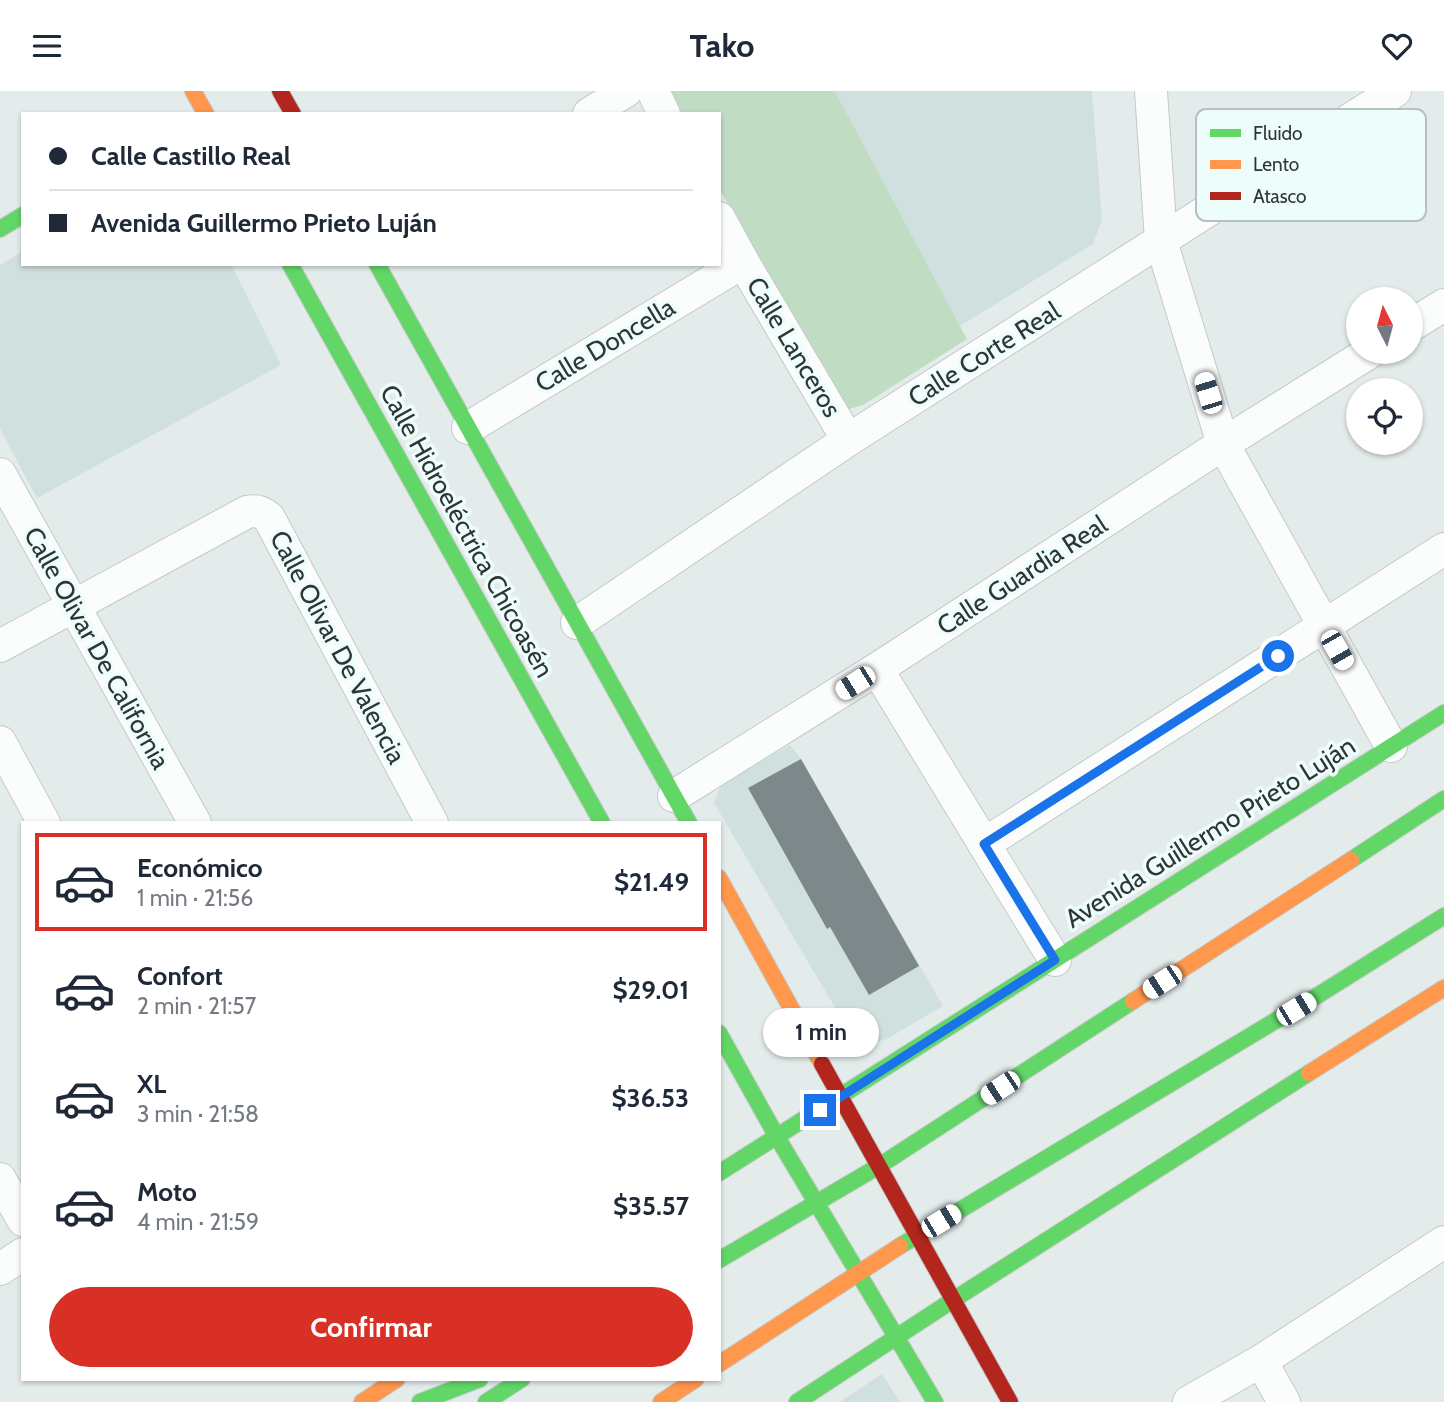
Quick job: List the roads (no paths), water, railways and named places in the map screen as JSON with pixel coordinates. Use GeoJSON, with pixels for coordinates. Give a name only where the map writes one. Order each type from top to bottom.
{"type":"FeatureCollection","features":[{"type":"Feature","properties":{"kind":"main road"},"geometry":{"type":"LineString","coordinates":[[280,91],[292,112]]}},
{"type":"Feature","properties":{"kind":"main road"},"geometry":{"type":"LineString","coordinates":[[0,229],[21,216]]}},
{"type":"Feature","properties":{"kind":"main road","name":"Calle Hidroeléctrica Chicoasén"},"geometry":{"type":"LineString","coordinates":[[291,266],[601,821]]}},
{"type":"Feature","properties":{"kind":"main road","name":"Calle Hidroeléctrica Chicoasén"},"geometry":{"type":"LineString","coordinates":[[378,266],[681,809]]}},
{"type":"Feature","properties":{"kind":"main road","name":"Avenida Guillermo Prieto Luján"},"geometry":{"type":"LineString","coordinates":[[721,1172],[1444,713]]}},
{"type":"Feature","properties":{"kind":"main road"},"geometry":{"type":"LineString","coordinates":[[1394,831],[1444,789]]}},
{"type":"Feature","properties":{"kind":"main road"},"geometry":{"type":"LineString","coordinates":[[721,1259],[879,1166],[1444,799]]}},
{"type":"Feature","properties":{"kind":"main road"},"geometry":{"type":"LineString","coordinates":[[721,882],[1010,1402]]}},
{"type":"Feature","properties":{"kind":"main road"},"geometry":{"type":"LineString","coordinates":[[721,1363],[917,1235],[1320,994],[1444,916]]}},
{"type":"Feature","properties":{"kind":"main road"},"geometry":{"type":"LineString","coordinates":[[1320,994],[1391,967]]}},
{"type":"Feature","properties":{"kind":"main road"},"geometry":{"type":"LineString","coordinates":[[797,1402],[1444,988]]}},
{"type":"Feature","properties":{"kind":"main road"},"geometry":{"type":"LineString","coordinates":[[721,1037],[777,1137],[935,1402]]}},
{"type":"Feature","properties":{"kind":"main road"},"geometry":{"type":"LineString","coordinates":[[362,1402],[394,1381]]}},
{"type":"Feature","properties":{"kind":"main road"},"geometry":{"type":"LineString","coordinates":[[420,1402],[475,1381]]}},
{"type":"Feature","properties":{"kind":"main road"},"geometry":{"type":"LineString","coordinates":[[486,1402],[519,1381]]}},
{"type":"Feature","properties":{"kind":"main road"},"geometry":{"type":"LineString","coordinates":[[661,1402],[693,1381]]}},
{"type":"Feature","properties":{"kind":"street"},"geometry":{"type":"LineString","coordinates":[[592,112],[626,91]]}},
{"type":"Feature","properties":{"kind":"street"},"geometry":{"type":"LineString","coordinates":[[653,91],[663,112]]}},
{"type":"Feature","properties":{"kind":"street"},"geometry":{"type":"LineString","coordinates":[[1151,91],[1161,240],[1223,444],[1391,746]]}},
{"type":"Feature","properties":{"kind":"street","name":"Calle Corte Real"},"geometry":{"type":"LineString","coordinates":[[1367,109],[1395,91]]}},
{"type":"Feature","properties":{"kind":"street","name":"Calle Corte Real"},"geometry":{"type":"LineString","coordinates":[[577,622],[848,440],[1196,218]]}},
{"type":"Feature","properties":{"kind":"street","name":"Calle Lanceros"},"geometry":{"type":"LineString","coordinates":[[721,222],[848,440]]}},
{"type":"Feature","properties":{"kind":"street","name":"Calle Doncella"},"geometry":{"type":"LineString","coordinates":[[468,428],[743,261]]}},
{"type":"Feature","properties":{"kind":"street"},"geometry":{"type":"LineString","coordinates":[[1423,318],[1444,305]]}},
{"type":"Feature","properties":{"kind":"street","name":"Calle Guardia Real"},"geometry":{"type":"LineString","coordinates":[[681,809],[877,669],[1351,364]]}},
{"type":"Feature","properties":{"kind":"street","name":"Calle Olivar De California"},"geometry":{"type":"LineString","coordinates":[[0,474],[194,821]]}},
{"type":"Feature","properties":{"kind":"street","name":"Calle Olivar De Valencia"},"geometry":{"type":"LineString","coordinates":[[0,646],[247,512],[263,513],[269,518],[431,821]]}},
{"type":"Feature","properties":{"kind":"street"},"geometry":{"type":"LineString","coordinates":[[984,844],[1444,548]]}},
{"type":"Feature","properties":{"kind":"street"},"geometry":{"type":"LineString","coordinates":[[877,669],[1055,960]]}},
{"type":"Feature","properties":{"kind":"street"},"geometry":{"type":"LineString","coordinates":[[0,742],[43,821]]}},
{"type":"Feature","properties":{"kind":"street"},"geometry":{"type":"LineString","coordinates":[[0,1179],[21,1216]]}},
{"type":"Feature","properties":{"kind":"street"},"geometry":{"type":"LineString","coordinates":[[1189,1402],[1261,1361],[1444,1242]]}},
{"type":"Feature","properties":{"kind":"street"},"geometry":{"type":"LineString","coordinates":[[0,1269],[21,1255]]}},
{"type":"Feature","properties":{"kind":"street"},"geometry":{"type":"LineString","coordinates":[[1261,1361],[1284,1402]]}}]}
